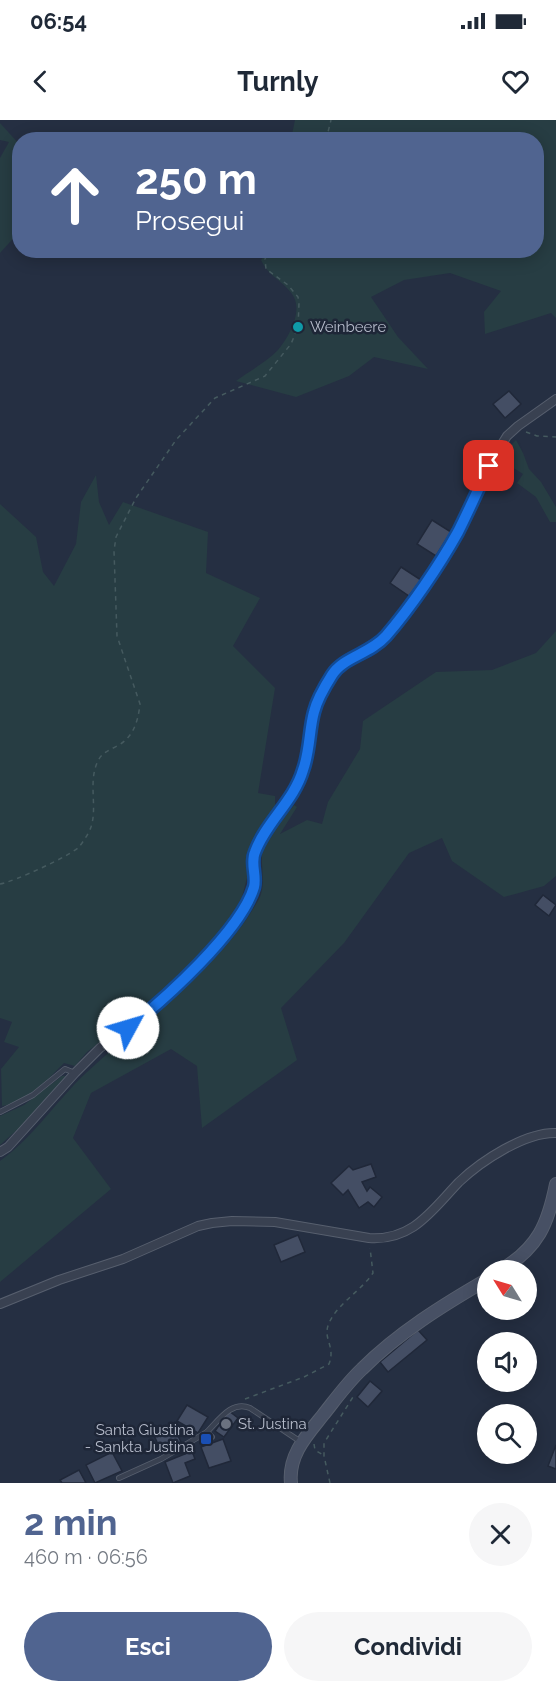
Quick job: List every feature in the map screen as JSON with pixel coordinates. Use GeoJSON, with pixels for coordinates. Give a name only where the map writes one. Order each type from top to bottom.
{"type":"FeatureCollection","features":[{"type":"Feature","properties":{"kind":"main road"},"geometry":{"type":"LineString","coordinates":[[516,1260],[535,1242],[550,1214],[556,1184]]}},
{"type":"Feature","properties":{"kind":"main road"},"geometry":{"type":"LineString","coordinates":[[291,1483],[293,1461],[301,1442],[344,1389],[377,1355],[445,1304],[477,1285]]}},
{"type":"Feature","properties":{"kind":"street"},"geometry":{"type":"LineString","coordinates":[[0,1152],[27,1127],[100,1048],[168,994],[216,945],[240,916],[255,885],[254,853],[262,837],[291,796],[303,772],[310,744],[314,712],[337,667],[380,643],[435,568],[458,531],[507,436],[556,399]]}},
{"type":"Feature","properties":{"kind":"street"},"geometry":{"type":"LineString","coordinates":[[0,1304],[59,1280],[123,1259],[198,1226],[212,1223],[275,1222],[369,1238],[382,1239],[395,1236],[411,1228],[438,1207],[459,1182],[474,1169],[531,1136],[556,1133]]}},
{"type":"Feature","properties":{"kind":"lane"},"geometry":{"type":"LineString","coordinates":[[0,1112],[33,1095],[64,1069],[75,1073]]}},
{"type":"Feature","properties":{"kind":"lane"},"geometry":{"type":"LineString","coordinates":[[119,1478],[162,1459],[207,1432],[226,1413],[242,1405],[301,1442]]}},
{"type":"Feature","properties":{"kind":"lane"},"geometry":{"type":"LineString","coordinates":[[207,1432],[212,1437]]}},
{"type":"Feature","properties":{"kind":"path"},"geometry":{"type":"LineString","coordinates":[[0,884],[61,858],[78,848],[91,826],[93,773],[98,760],[102,754],[131,737],[139,716],[140,704],[117,636],[114,551],[116,537],[136,498],[176,440],[215,398],[265,376],[291,344],[298,327],[299,303],[294,290],[266,269],[266,258]]}},
{"type":"Feature","properties":{"kind":"path"},"geometry":{"type":"LineString","coordinates":[[518,426],[527,433],[537,436],[556,437]]}},
{"type":"Feature","properties":{"kind":"path"},"geometry":{"type":"LineString","coordinates":[[242,1405],[243,1400],[304,1377],[329,1364],[332,1355],[327,1332],[330,1321],[373,1273],[369,1238]]}},
{"type":"Feature","properties":{"kind":"path"},"geometry":{"type":"LineString","coordinates":[[330,1483],[324,1456],[324,1443],[355,1392]]}},
{"type":"Feature","properties":{"kind":"path"},"geometry":{"type":"LineString","coordinates":[[301,1442],[308,1445],[314,1444],[315,1450],[324,1456]]}},
{"type":"Feature","properties":{"kind":"green space"},"geometry":{"type":"Polygon","coordinates":[[[295,120],[556,120],[556,318],[551,313],[485,334],[484,312],[501,291],[450,273],[404,280],[371,297],[398,337],[428,369],[374,357],[349,376],[296,397],[236,381],[278,350],[287,338],[296,315],[295,300],[292,294],[267,270],[261,260],[263,258],[544,258],[544,132],[292,132],[295,120]]]}},
{"type":"Feature","properties":{"kind":"green space"},"geometry":{"type":"Polygon","coordinates":[[[0,123],[12,136],[12,240],[0,253],[0,158],[9,142],[0,140],[0,123]]]}},
{"type":"Feature","properties":{"kind":"green space"},"geometry":{"type":"Polygon","coordinates":[[[516,440],[529,469],[541,482],[556,507],[556,522],[550,522],[536,497],[517,483],[523,474],[498,458],[516,440]]]}},
{"type":"Feature","properties":{"kind":"green space"},"geometry":{"type":"Polygon","coordinates":[[[96,475],[99,502],[109,525],[123,502],[208,532],[206,573],[260,598],[233,646],[275,688],[258,793],[275,796],[275,810],[259,833],[246,860],[248,874],[242,897],[233,914],[204,950],[154,999],[87,1052],[75,1066],[64,1063],[28,1096],[2,1106],[1,1069],[19,1047],[4,1042],[12,1022],[0,1018],[0,504],[36,537],[43,572],[54,586],[76,544],[81,502],[96,475]]]}},
{"type":"Feature","properties":{"kind":"green space"},"geometry":{"type":"Polygon","coordinates":[[[556,631],[556,876],[544,886],[504,897],[452,861],[442,838],[409,853],[344,943],[281,1008],[297,1060],[202,1128],[197,1066],[171,1049],[91,1093],[73,1138],[111,1189],[0,1282],[0,1161],[24,1141],[86,1073],[179,992],[223,949],[259,899],[263,883],[262,854],[270,836],[294,805],[297,807],[280,834],[307,820],[322,824],[328,802],[360,749],[363,721],[436,672],[492,670],[536,653],[556,631]]]}},
{"type":"Feature","properties":{"kind":"green space"},"geometry":{"type":"Polygon","coordinates":[[[62,1076],[66,1076],[18,1129],[0,1145],[0,1116],[24,1105],[62,1076]]]}},
{"type":"Feature","properties":{"kind":"building"},"geometry":{"type":"Polygon","coordinates":[[[509,391],[521,404],[505,418],[493,404],[509,391]]]}},
{"type":"Feature","properties":{"kind":"building"},"geometry":{"type":"Polygon","coordinates":[[[432,520],[451,532],[436,556],[417,544],[432,520]]]}},
{"type":"Feature","properties":{"kind":"building"},"geometry":{"type":"Polygon","coordinates":[[[401,567],[421,580],[409,596],[390,583],[401,567]]]}},
{"type":"Feature","properties":{"kind":"building"},"geometry":{"type":"Polygon","coordinates":[[[543,895],[556,905],[549,916],[535,905],[543,895]]]}},
{"type":"Feature","properties":{"kind":"building"},"geometry":{"type":"Polygon","coordinates":[[[371,1164],[376,1177],[362,1182],[367,1191],[370,1187],[382,1197],[374,1207],[368,1202],[359,1208],[348,1190],[343,1195],[331,1183],[349,1166],[353,1170],[371,1164]]]}},
{"type":"Feature","properties":{"kind":"building"},"geometry":{"type":"Polygon","coordinates":[[[298,1235],[305,1252],[281,1262],[274,1245],[298,1235]]]}},
{"type":"Feature","properties":{"kind":"building"},"geometry":{"type":"Polygon","coordinates":[[[418,1330],[427,1340],[388,1372],[380,1362],[418,1330]]]}},
{"type":"Feature","properties":{"kind":"building"},"geometry":{"type":"Polygon","coordinates":[[[370,1381],[382,1391],[368,1407],[357,1397],[370,1381]]]}},
{"type":"Feature","properties":{"kind":"building"},"geometry":{"type":"Polygon","coordinates":[[[187,1405],[208,1417],[198,1433],[177,1421],[187,1405]]]}},
{"type":"Feature","properties":{"kind":"building","name":"St. Justina"},"geometry":{"type":"Polygon","coordinates":[[[229,1411],[238,1418],[224,1437],[215,1431],[229,1411]]]}},
{"type":"Feature","properties":{"kind":"building"},"geometry":{"type":"Polygon","coordinates":[[[172,1424],[181,1442],[161,1451],[153,1433],[172,1424]]]}},
{"type":"Feature","properties":{"kind":"building"},"geometry":{"type":"Polygon","coordinates":[[[223,1439],[231,1461],[209,1468],[201,1447],[223,1439]]]}},
{"type":"Feature","properties":{"kind":"building"},"geometry":{"type":"Polygon","coordinates":[[[556,1445],[556,1469],[548,1466],[556,1445]]]}},
{"type":"Feature","properties":{"kind":"building"},"geometry":{"type":"Polygon","coordinates":[[[192,1451],[195,1459],[185,1463],[190,1476],[173,1483],[165,1462],[192,1451]]]}},
{"type":"Feature","properties":{"kind":"building"},"geometry":{"type":"Polygon","coordinates":[[[112,1452],[122,1471],[95,1483],[86,1465],[112,1452]]]}},
{"type":"Feature","properties":{"kind":"building"},"geometry":{"type":"Polygon","coordinates":[[[79,1470],[86,1483],[62,1483],[60,1480],[79,1470]]]}},
{"type":"Feature","properties":{"kind":"place","name":"Weinbeere"},"geometry":{"type":"Point","coordinates":[298,327]}},
{"type":"Feature","properties":{"kind":"place","name":"St. Justina"},"geometry":{"type":"Point","coordinates":[226,1424]}},
{"type":"Feature","properties":{"kind":"place","name":"Santa Giustina - Sankta Justina"},"geometry":{"type":"Point","coordinates":[206,1439]}},
{"type":"Feature","properties":{"kind":"route"},"geometry":{"type":"LineString","coordinates":[[128,1028],[168,994],[216,945],[240,916],[255,885],[254,853],[262,837],[291,796],[303,772],[310,744],[314,712],[331,677],[337,667],[370,650],[389,632],[435,568],[458,531],[489,466]]}}]}
